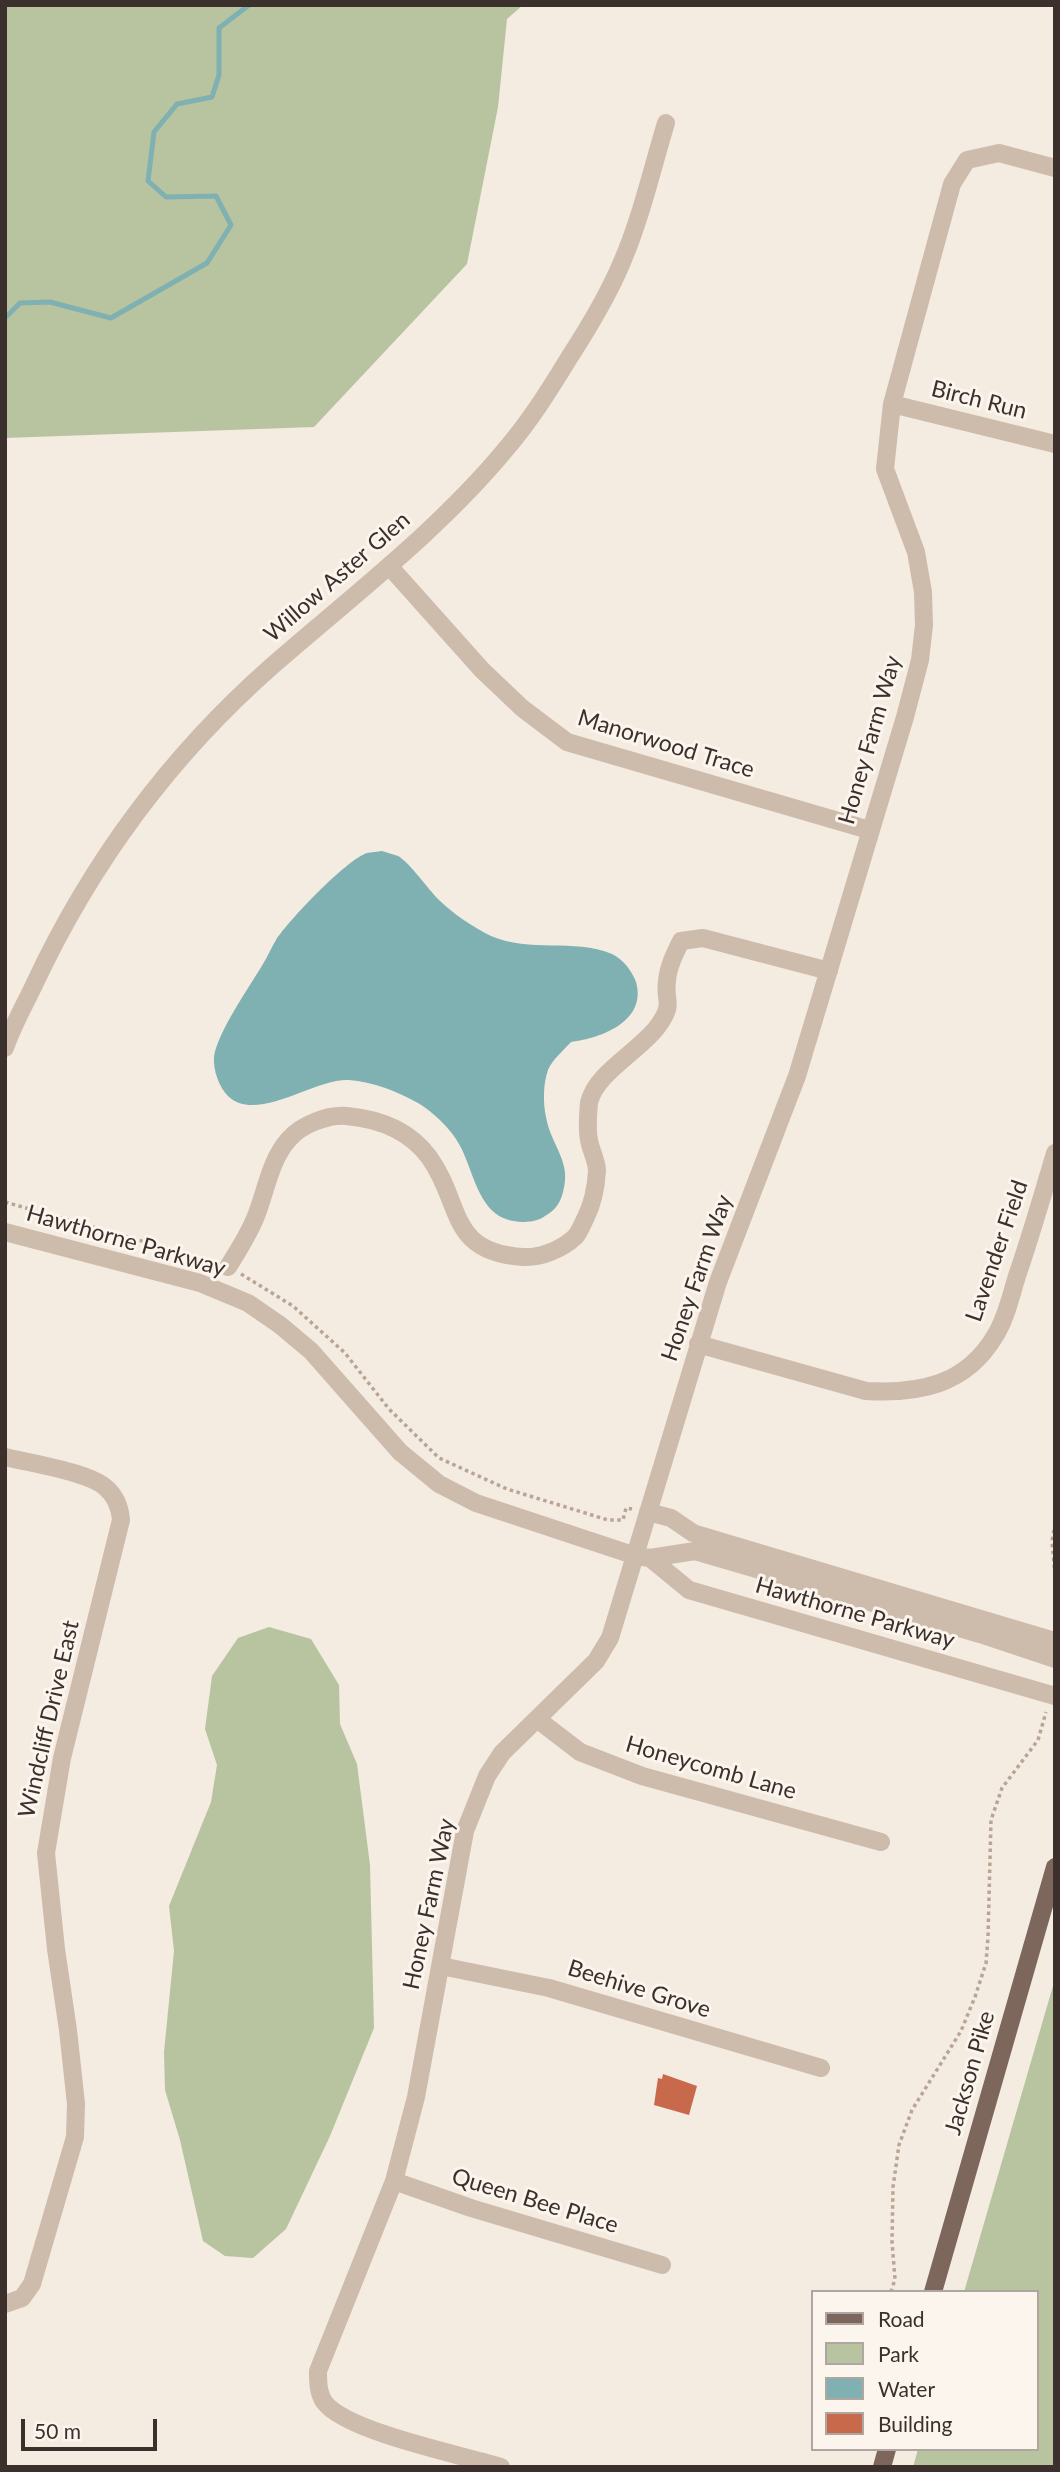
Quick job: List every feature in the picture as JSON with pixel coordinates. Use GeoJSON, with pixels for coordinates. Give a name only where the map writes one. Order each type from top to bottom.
{"type":"FeatureCollection","features":[{"type":"Feature","properties":{"kind":"main road","name":"Jackson Pike"},"geometry":{"type":"LineString","coordinates":[[934,2290],[1055,1867]]}},
{"type":"Feature","properties":{"kind":"street","name":"Willow Aster Glen"},"geometry":{"type":"LineString","coordinates":[[5,1048],[48,955],[94,872],[146,798],[204,730],[271,668],[390,567],[506,449],[544,399],[598,312],[623,260],[666,123]]}},
{"type":"Feature","properties":{"kind":"street","name":"Honey Farm Way"},"geometry":{"type":"LineString","coordinates":[[501,2467],[363,2428],[325,2403],[318,2388],[318,2371],[394,2181],[416,2097],[465,1832],[487,1776],[502,1753],[596,1661],[610,1638],[643,1557],[648,1512],[698,1345],[718,1282],[797,1076],[908,705],[920,660],[924,625],[923,592],[916,552],[885,469],[892,404],[952,184],[967,160],[999,153],[1055,168]]}},
{"type":"Feature","properties":{"kind":"street","name":"Birch Run"},"geometry":{"type":"LineString","coordinates":[[892,404],[1055,444]]}},
{"type":"Feature","properties":{"kind":"street","name":"Manorwood Trace"},"geometry":{"type":"LineString","coordinates":[[390,567],[482,670],[522,708],[567,742],[869,830]]}},
{"type":"Feature","properties":{"kind":"street"},"geometry":{"type":"LineString","coordinates":[[228,1267],[255,1218],[272,1167],[289,1138],[310,1123],[341,1115],[372,1118],[402,1132],[428,1157],[446,1190],[459,1223],[474,1241],[497,1254],[527,1257],[554,1251],[577,1235],[592,1204],[597,1169],[589,1139],[589,1101],[606,1073],[638,1049],[658,1026],[669,1006],[667,982],[673,956],[681,941],[703,938],[829,971]]}},
{"type":"Feature","properties":{"kind":"street","name":"Lavender Field"},"geometry":{"type":"LineString","coordinates":[[698,1345],[866,1391],[894,1393],[920,1390],[960,1373],[978,1360],[997,1335],[1027,1248],[1055,1153]]}},
{"type":"Feature","properties":{"kind":"street","name":"Hawthorne Parkway"},"geometry":{"type":"LineString","coordinates":[[5,1232],[200,1283],[248,1303],[280,1325],[311,1352],[400,1452],[439,1484],[476,1503],[643,1557],[689,1590],[1053,1696]]}},
{"type":"Feature","properties":{"kind":"street","name":"Windcliff Drive East"},"geometry":{"type":"LineString","coordinates":[[5,1457],[97,1481],[116,1498],[121,1520],[62,1758],[46,1853],[55,1949],[73,2080],[75,2137],[32,2284],[22,2298],[5,2304]]}},
{"type":"Feature","properties":{"kind":"street"},"geometry":{"type":"LineString","coordinates":[[648,1512],[671,1518],[693,1533],[1055,1641]]}},
{"type":"Feature","properties":{"kind":"street","name":"Hawthorne Parkway"},"geometry":{"type":"LineString","coordinates":[[643,1557],[695,1551],[980,1634],[1055,1659]]}},
{"type":"Feature","properties":{"kind":"street","name":"Honeycomb Lane"},"geometry":{"type":"LineString","coordinates":[[537,1719],[580,1752],[642,1776],[881,1842]]}},
{"type":"Feature","properties":{"kind":"street","name":"Beehive Grove"},"geometry":{"type":"LineString","coordinates":[[441,1966],[549,1988],[821,2068]]}},
{"type":"Feature","properties":{"kind":"street","name":"Queen Bee Place"},"geometry":{"type":"LineString","coordinates":[[394,2181],[471,2208],[662,2265]]}},
{"type":"Feature","properties":{"kind":"path"},"geometry":{"type":"LineString","coordinates":[[1055,1523],[1052,1542],[1055,1575]]}},
{"type":"Feature","properties":{"kind":"path"},"geometry":{"type":"LineString","coordinates":[[892,2290],[895,2279],[892,2242],[893,2187],[899,2145],[912,2110],[961,2031],[975,1997],[985,1963],[988,1937],[991,1820],[1002,1788],[1038,1740],[1053,1696]]}},
{"type":"Feature","properties":{"kind":"green space"},"geometry":{"type":"Polygon","coordinates":[[[5,5],[523,5],[507,19],[498,107],[467,264],[314,427],[5,438],[5,5]]]}},
{"type":"Feature","properties":{"kind":"green space"},"geometry":{"type":"Polygon","coordinates":[[[269,1627],[311,1639],[339,1685],[340,1724],[357,1764],[370,1865],[374,2028],[330,2136],[286,2229],[253,2258],[225,2256],[203,2241],[180,2140],[165,2090],[164,2052],[174,1951],[169,1906],[211,1802],[217,1765],[205,1729],[212,1676],[238,1638],[269,1627]]]}},
{"type":"Feature","properties":{"kind":"green space"},"geometry":{"type":"Polygon","coordinates":[[[1055,1979],[1055,2467],[913,2467],[917,2451],[1039,2451],[1039,2290],[965,2290],[1055,1979]]]}},
{"type":"Feature","properties":{"kind":"water"},"geometry":{"type":"Polygon","coordinates":[[[382,851],[402,859],[444,905],[477,929],[491,936],[521,944],[582,947],[612,954],[627,966],[636,982],[638,996],[628,1017],[608,1032],[571,1042],[548,1070],[544,1087],[545,1112],[563,1162],[565,1181],[557,1206],[538,1220],[514,1221],[492,1211],[451,1133],[424,1107],[393,1091],[358,1081],[335,1081],[270,1103],[254,1105],[240,1103],[228,1096],[219,1083],[214,1062],[216,1047],[227,1023],[282,931],[346,867],[367,853],[382,851]]]}},
{"type":"Feature","properties":{"kind":"building"},"geometry":{"type":"Polygon","coordinates":[[[663,2074],[697,2086],[689,2115],[654,2105],[658,2078],[662,2079],[663,2074]]]}},
{"type":"Feature","properties":{"kind":"waterway"},"geometry":{"type":"LineString","coordinates":[[5,318],[20,303],[50,302],[111,318],[207,263],[231,225],[216,196],[166,197],[148,181],[154,132],[177,104],[212,97],[219,75],[219,28],[249,5]]}}]}
